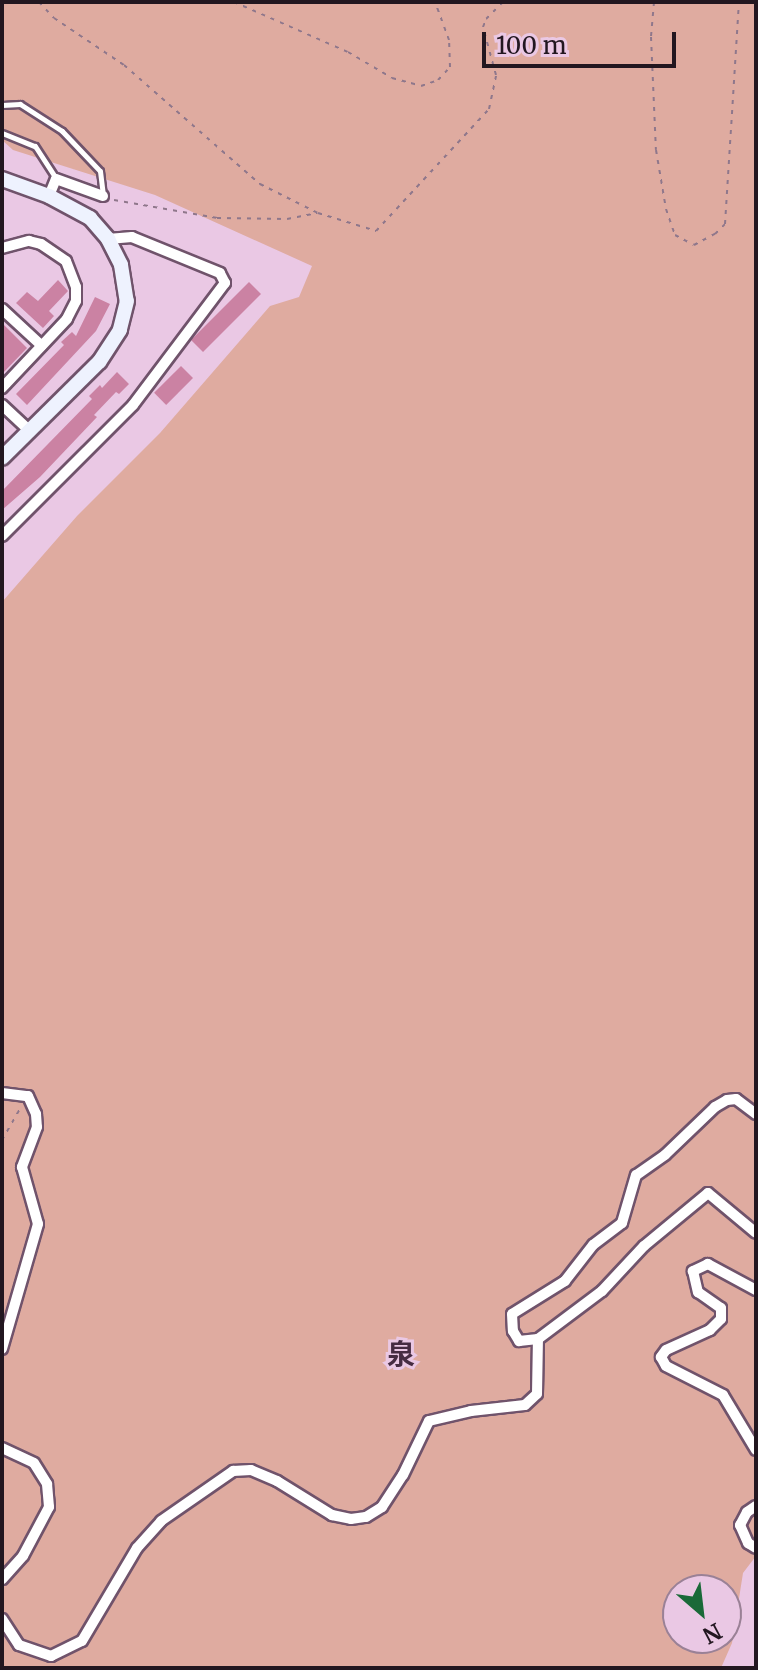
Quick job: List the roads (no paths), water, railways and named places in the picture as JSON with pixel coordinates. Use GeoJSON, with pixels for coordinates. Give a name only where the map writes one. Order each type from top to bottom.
{"type":"FeatureCollection","features":[{"type":"Feature","properties":{"kind":"main road"},"geometry":{"type":"LineString","coordinates":[[2,179],[49,196],[90,218],[108,239],[121,265],[127,301],[120,330],[99,362],[2,458]]}},
{"type":"Feature","properties":{"kind":"street"},"geometry":{"type":"LineString","coordinates":[[49,196],[56,179],[103,196]]}},
{"type":"Feature","properties":{"kind":"street"},"geometry":{"type":"LineString","coordinates":[[2,536],[133,405],[225,283],[220,273],[132,237],[108,239]]}},
{"type":"Feature","properties":{"kind":"street"},"geometry":{"type":"LineString","coordinates":[[2,248],[29,241],[41,244],[66,261],[76,287],[73,309],[2,388]]}},
{"type":"Feature","properties":{"kind":"street"},"geometry":{"type":"LineString","coordinates":[[2,309],[42,346]]}},
{"type":"Feature","properties":{"kind":"street"},"geometry":{"type":"LineString","coordinates":[[2,405],[29,430]]}},
{"type":"Feature","properties":{"kind":"street"},"geometry":{"type":"LineString","coordinates":[[2,1093],[28,1096],[36,1114],[37,1127],[22,1167],[38,1224],[2,1349]]}},
{"type":"Feature","properties":{"kind":"street"},"geometry":{"type":"LineString","coordinates":[[756,1114],[736,1099],[727,1100],[636,1175],[622,1223],[593,1245],[565,1281],[512,1314],[511,1322],[519,1341],[538,1339],[602,1291],[644,1246],[708,1193],[756,1233]]}},
{"type":"Feature","properties":{"kind":"street"},"geometry":{"type":"LineString","coordinates":[[756,1290],[708,1264],[693,1271],[698,1292],[721,1308],[721,1319],[710,1330],[666,1350],[661,1357],[666,1366],[723,1395],[756,1450]]}},
{"type":"Feature","properties":{"kind":"street"},"geometry":{"type":"LineString","coordinates":[[2,1619],[19,1645],[51,1656],[75,1646],[82,1641],[137,1548],[161,1521],[233,1471],[251,1470],[277,1481],[332,1515],[351,1519],[366,1517],[382,1507],[389,1497],[429,1421],[471,1411],[525,1405],[537,1394],[538,1339]]}},
{"type":"Feature","properties":{"kind":"street"},"geometry":{"type":"LineString","coordinates":[[2,1448],[34,1463],[47,1484],[49,1507],[23,1556],[2,1579]]}},
{"type":"Feature","properties":{"kind":"street"},"geometry":{"type":"LineString","coordinates":[[756,1506],[747,1512],[740,1525],[748,1543],[756,1548]]}},
{"type":"Feature","properties":{"kind":"lane"},"geometry":{"type":"LineString","coordinates":[[2,105],[20,104],[62,131],[100,171],[103,196]]}},
{"type":"Feature","properties":{"kind":"lane"},"geometry":{"type":"LineString","coordinates":[[2,133],[35,146],[56,179]]}},
{"type":"Feature","properties":{"kind":"district","name":"泉"},"geometry":{"type":"Point","coordinates":[401,1354]}}]}
